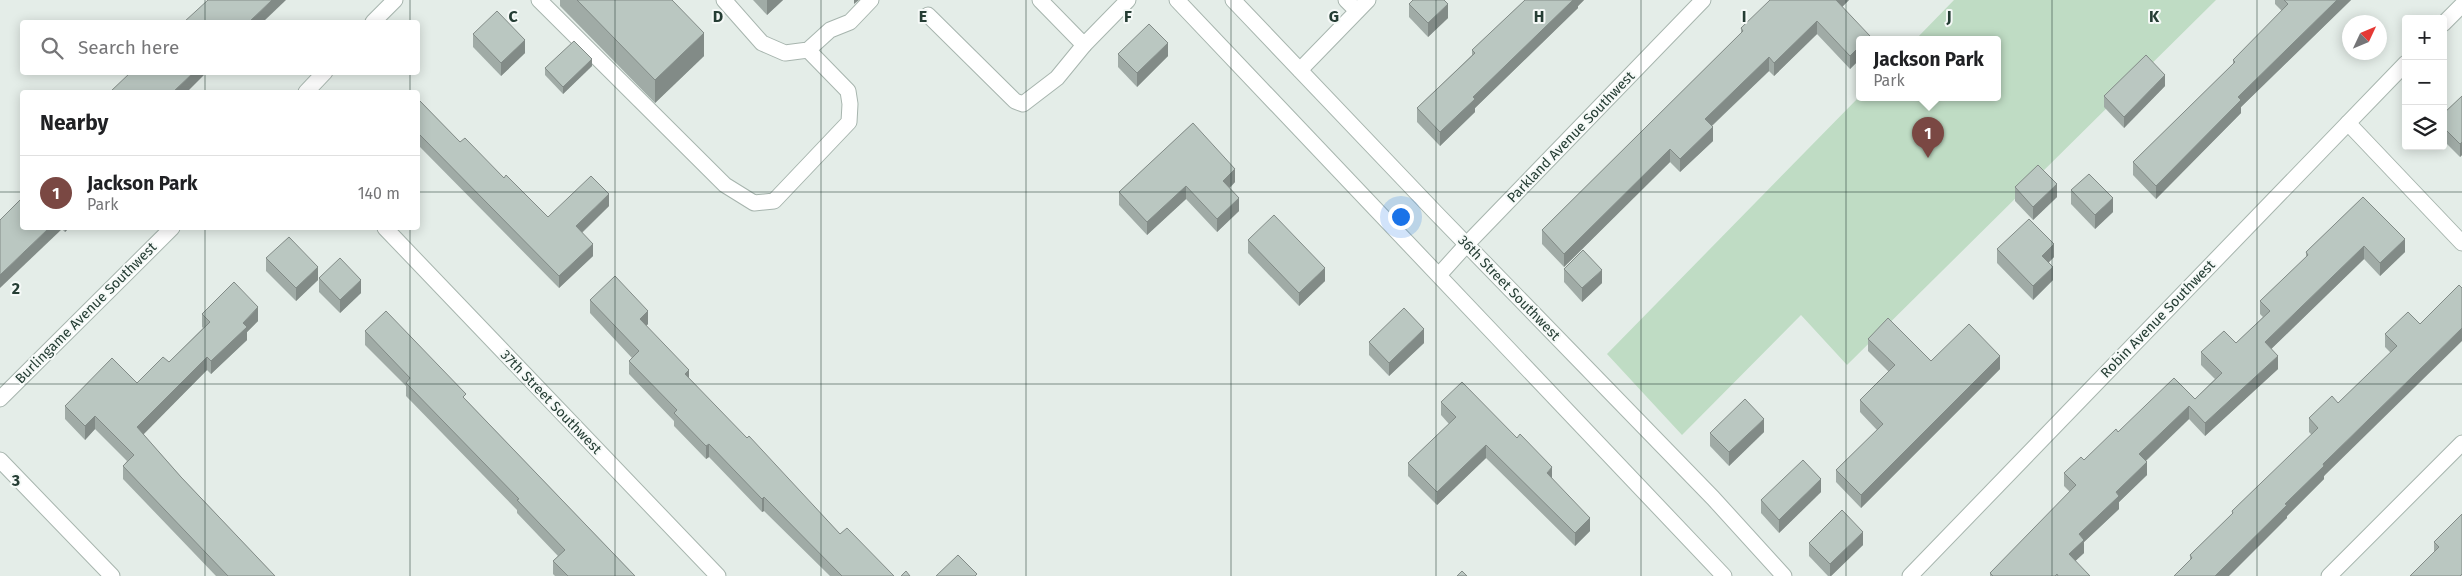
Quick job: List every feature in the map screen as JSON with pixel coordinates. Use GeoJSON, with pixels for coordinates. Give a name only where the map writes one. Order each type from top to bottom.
{"type":"FeatureCollection","features":[{"type":"Feature","properties":{"kind":"street"},"geometry":{"type":"LineString","coordinates":[[376,20],[395,0]]}},
{"type":"Feature","properties":{"kind":"street"},"geometry":{"type":"LineString","coordinates":[[540,0],[725,185],[754,203],[774,201],[848,122],[850,104],[848,91],[808,50]]}},
{"type":"Feature","properties":{"kind":"street"},"geometry":{"type":"LineString","coordinates":[[724,0],[762,43],[785,53],[808,50],[830,30],[850,22],[871,0]]}},
{"type":"Feature","properties":{"kind":"street"},"geometry":{"type":"LineString","coordinates":[[1040,0],[1084,45]]}},
{"type":"Feature","properties":{"kind":"street"},"geometry":{"type":"LineString","coordinates":[[928,15],[1015,101],[1023,104],[1057,78],[1084,45],[1128,0]]}},
{"type":"Feature","properties":{"kind":"street"},"geometry":{"type":"LineString","coordinates":[[1177,0],[1724,576]]}},
{"type":"Feature","properties":{"kind":"street","name":"36th Street Southwest"},"geometry":{"type":"LineString","coordinates":[[1233,0],[1713,498],[1784,576]]}},
{"type":"Feature","properties":{"kind":"street"},"geometry":{"type":"LineString","coordinates":[[1346,0],[1357,11]]}},
{"type":"Feature","properties":{"kind":"street"},"geometry":{"type":"LineString","coordinates":[[1300,70],[1368,0]]}},
{"type":"Feature","properties":{"kind":"street","name":"Parkland Avenue Southwest"},"geometry":{"type":"LineString","coordinates":[[1439,275],[1703,0]]}},
{"type":"Feature","properties":{"kind":"street"},"geometry":{"type":"LineString","coordinates":[[2447,20],[2462,5]]}},
{"type":"Feature","properties":{"kind":"street","name":"Robin Avenue Southwest"},"geometry":{"type":"LineString","coordinates":[[1910,576],[2402,67]]}},
{"type":"Feature","properties":{"kind":"street"},"geometry":{"type":"LineString","coordinates":[[308,90],[322,75]]}},
{"type":"Feature","properties":{"kind":"street"},"geometry":{"type":"LineString","coordinates":[[2348,123],[2462,243]]}},
{"type":"Feature","properties":{"kind":"street","name":"Burlingame Avenue Southwest"},"geometry":{"type":"LineString","coordinates":[[0,399],[170,230]]}},
{"type":"Feature","properties":{"kind":"street","name":"37th Street Southwest"},"geometry":{"type":"LineString","coordinates":[[387,230],[718,576]]}},
{"type":"Feature","properties":{"kind":"street"},"geometry":{"type":"LineString","coordinates":[[2329,576],[2462,443]]}},
{"type":"Feature","properties":{"kind":"street"},"geometry":{"type":"LineString","coordinates":[[0,460],[112,576]]}},
{"type":"Feature","properties":{"kind":"green space"},"geometry":{"type":"Polygon","coordinates":[[[1954,0],[2216,0],[1847,365],[1801,315],[1682,435],[1607,354],[1856,100],[2001,101],[2001,36],[1919,36],[1954,0]]]}},
{"type":"Feature","properties":{"kind":"building"},"geometry":{"type":"Polygon","coordinates":[[[208,0],[272,0],[251,20],[186,20],[208,0]]]}},
{"type":"Feature","properties":{"kind":"building"},"geometry":{"type":"Polygon","coordinates":[[[577,0],[672,0],[704,33],[655,80],[577,0]]]}},
{"type":"Feature","properties":{"kind":"building"},"geometry":{"type":"Polygon","coordinates":[[[1413,0],[1444,0],[1448,4],[1428,23],[1409,4],[1413,0]]]}},
{"type":"Feature","properties":{"kind":"building"},"geometry":{"type":"Polygon","coordinates":[[[1525,0],[1573,0],[1473,97],[1475,99],[1440,132],[1417,108],[1475,53],[1472,50],[1525,0]]]}},
{"type":"Feature","properties":{"kind":"building"},"geometry":{"type":"Polygon","coordinates":[[[1770,0],[1836,0],[1870,36],[1856,36],[1856,50],[1850,56],[1817,21],[1774,63],[1769,57],[1705,119],[1713,127],[1680,159],[1670,149],[1564,254],[1542,230],[1743,31],[1741,28],[1770,0]]]}},
{"type":"Feature","properties":{"kind":"building"},"geometry":{"type":"Polygon","coordinates":[[[2284,0],[2337,0],[2238,97],[2241,100],[2156,186],[2133,162],[2235,62],[2233,60],[2288,4],[2284,0]]]}},
{"type":"Feature","properties":{"kind":"building"},"geometry":{"type":"Polygon","coordinates":[[[497,11],[525,40],[501,63],[473,34],[497,11]]]}},
{"type":"Feature","properties":{"kind":"building"},"geometry":{"type":"Polygon","coordinates":[[[1149,24],[1168,43],[1137,73],[1118,54],[1149,24]]]}},
{"type":"Feature","properties":{"kind":"building"},"geometry":{"type":"Polygon","coordinates":[[[574,41],[592,59],[563,87],[545,68],[574,41]]]}},
{"type":"Feature","properties":{"kind":"building"},"geometry":{"type":"Polygon","coordinates":[[[2146,55],[2165,75],[2124,117],[2104,96],[2146,55]]]}},
{"type":"Feature","properties":{"kind":"building"},"geometry":{"type":"Polygon","coordinates":[[[128,75],[191,75],[175,90],[112,90],[128,75]]]}},
{"type":"Feature","properties":{"kind":"building"},"geometry":{"type":"Polygon","coordinates":[[[2462,96],[2462,142],[2460,144],[2447,131],[2447,110],[2462,96]]]}},
{"type":"Feature","properties":{"kind":"building"},"geometry":{"type":"Polygon","coordinates":[[[420,101],[460,142],[465,138],[504,178],[506,175],[548,217],[591,176],[609,194],[576,226],[593,244],[559,276],[420,135],[420,101]]]}},
{"type":"Feature","properties":{"kind":"building"},"geometry":{"type":"Polygon","coordinates":[[[1193,123],[1235,169],[1223,181],[1239,198],[1217,219],[1186,186],[1147,222],[1119,192],[1193,123]]]}},
{"type":"Feature","properties":{"kind":"building"},"geometry":{"type":"Polygon","coordinates":[[[2038,165],[2057,184],[2033,207],[2015,187],[2038,165]]]}},
{"type":"Feature","properties":{"kind":"building"},"geometry":{"type":"Polygon","coordinates":[[[2089,174],[2113,198],[2095,215],[2071,190],[2089,174]]]}},
{"type":"Feature","properties":{"kind":"building"},"geometry":{"type":"Polygon","coordinates":[[[2363,197],[2405,239],[2380,263],[2364,246],[2265,342],[2278,356],[2205,423],[2189,406],[2139,454],[2147,462],[2116,492],[2119,496],[2079,534],[2084,540],[2069,554],[2090,576],[2058,576],[2057,574],[2055,576],[1993,576],[1990,573],[2076,485],[2064,473],[2081,457],[2084,460],[2116,429],[2118,432],[2174,378],[2195,399],[2222,373],[2201,352],[2224,331],[2236,343],[2270,311],[2260,301],[2308,255],[2306,252],[2363,197]]]}},
{"type":"Feature","properties":{"kind":"building"},"geometry":{"type":"Polygon","coordinates":[[[20,200],[20,230],[47,230],[0,275],[0,220],[20,200]]]}},
{"type":"Feature","properties":{"kind":"building"},"geometry":{"type":"Polygon","coordinates":[[[1274,215],[1325,268],[1299,293],[1248,240],[1274,215]]]}},
{"type":"Feature","properties":{"kind":"building"},"geometry":{"type":"Polygon","coordinates":[[[2029,219],[2054,244],[2042,256],[2053,267],[2033,286],[1997,249],[2029,219]]]}},
{"type":"Feature","properties":{"kind":"building"},"geometry":{"type":"Polygon","coordinates":[[[289,237],[318,267],[296,288],[266,258],[289,237]]]}},
{"type":"Feature","properties":{"kind":"building"},"geometry":{"type":"Polygon","coordinates":[[[1583,250],[1602,270],[1582,288],[1564,269],[1583,250]]]}},
{"type":"Feature","properties":{"kind":"building"},"geometry":{"type":"Polygon","coordinates":[[[340,258],[361,280],[340,300],[319,278],[340,258]]]}},
{"type":"Feature","properties":{"kind":"building"},"geometry":{"type":"Polygon","coordinates":[[[615,276],[648,311],[640,319],[689,370],[685,374],[747,438],[749,436],[840,534],[847,528],[894,576],[842,576],[764,497],[762,499],[709,444],[706,446],[674,413],[677,410],[629,361],[639,351],[590,300],[615,276]]]}},
{"type":"Feature","properties":{"kind":"building"},"geometry":{"type":"Polygon","coordinates":[[[234,282],[258,307],[243,323],[247,327],[211,361],[207,357],[137,427],[181,477],[275,576],[228,576],[123,466],[134,455],[95,416],[85,426],[65,406],[112,358],[137,383],[163,357],[169,362],[210,322],[202,314],[234,282]]]}},
{"type":"Feature","properties":{"kind":"building"},"geometry":{"type":"Polygon","coordinates":[[[2459,285],[2462,288],[2462,328],[2323,464],[2324,466],[2285,504],[2287,505],[2215,576],[2174,576],[2192,558],[2190,555],[2233,513],[2232,511],[2318,428],[2309,418],[2332,396],[2338,403],[2397,346],[2385,334],[2408,312],[2420,324],[2459,285]]]}},
{"type":"Feature","properties":{"kind":"building"},"geometry":{"type":"Polygon","coordinates":[[[1404,308],[1424,329],[1389,363],[1369,342],[1404,308]]]}},
{"type":"Feature","properties":{"kind":"building"},"geometry":{"type":"Polygon","coordinates":[[[386,311],[466,394],[463,397],[635,576],[568,576],[553,561],[565,550],[517,500],[519,499],[406,383],[410,378],[365,331],[386,311]]]}},
{"type":"Feature","properties":{"kind":"building"},"geometry":{"type":"Polygon","coordinates":[[[1888,318],[1931,361],[1969,324],[2000,356],[1861,495],[1836,470],[1883,424],[1860,400],[1895,365],[1868,339],[1888,318]]]}},
{"type":"Feature","properties":{"kind":"building"},"geometry":{"type":"Polygon","coordinates":[[[1462,382],[1517,438],[1520,434],[1552,467],[1547,473],[1590,518],[1575,533],[1486,445],[1437,492],[1408,463],[1456,417],[1441,402],[1462,382]]]}},
{"type":"Feature","properties":{"kind":"building"},"geometry":{"type":"Polygon","coordinates":[[[1745,399],[1764,419],[1729,452],[1710,433],[1745,399]]]}},
{"type":"Feature","properties":{"kind":"building"},"geometry":{"type":"Polygon","coordinates":[[[1803,460],[1821,479],[1779,520],[1761,500],[1803,460]]]}},
{"type":"Feature","properties":{"kind":"building"},"geometry":{"type":"Polygon","coordinates":[[[1842,510],[1863,532],[1830,564],[1809,543],[1842,510]]]}},
{"type":"Feature","properties":{"kind":"building"},"geometry":{"type":"Polygon","coordinates":[[[2462,514],[2462,574],[2460,576],[2410,576],[2439,547],[2434,542],[2462,514]]]}},
{"type":"Feature","properties":{"kind":"building"},"geometry":{"type":"Polygon","coordinates":[[[958,555],[977,574],[975,576],[936,576],[958,555]]]}},
{"type":"Feature","properties":{"kind":"building"},"geometry":{"type":"Polygon","coordinates":[[[906,571],[910,576],[901,576],[906,571]]]}},
{"type":"Feature","properties":{"kind":"building"},"geometry":{"type":"Polygon","coordinates":[[[1462,571],[1467,576],[1457,576],[1462,571]]]}},
{"type":"Feature","properties":{"kind":"place","name":"Jackson Park"},"geometry":{"type":"Point","coordinates":[1928,158]}}]}
